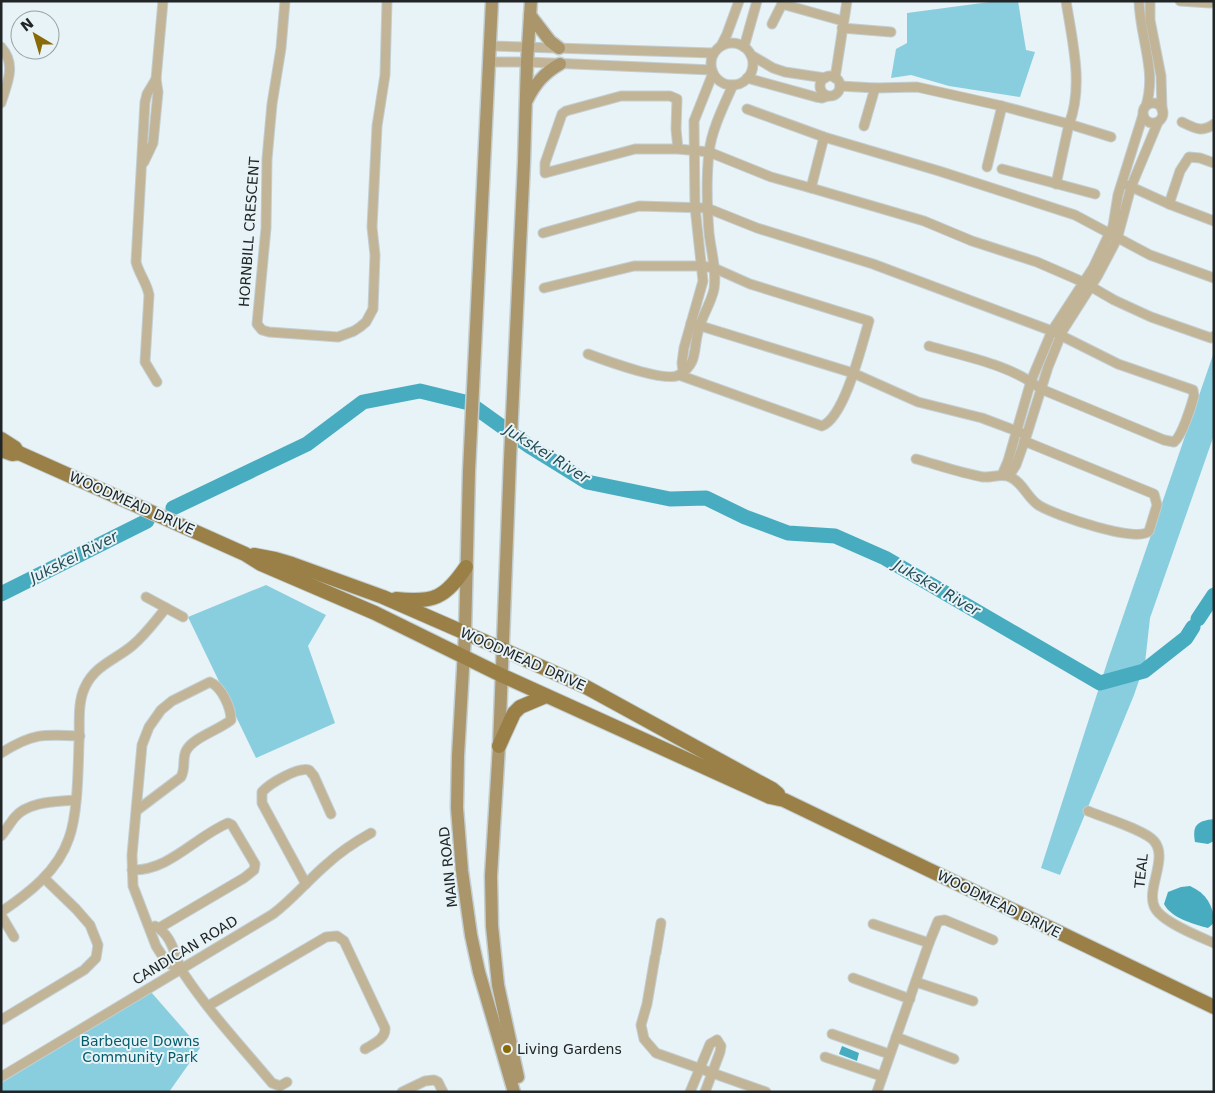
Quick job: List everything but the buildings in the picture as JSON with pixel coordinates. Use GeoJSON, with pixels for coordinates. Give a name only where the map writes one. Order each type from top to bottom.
{"type":"FeatureCollection","features":[{"type":"Feature","properties":{"kind":"main road","name":"WOODMEAD DRIVE"},"geometry":{"type":"LineString","coordinates":[[1,439],[19,453],[245,554],[261,564],[376,613],[546,696],[770,797],[784,800],[1214,1007]]}},
{"type":"Feature","properties":{"kind":"main road","name":"WOODMEAD DRIVE"},"geometry":{"type":"LineString","coordinates":[[1,450],[12,454],[19,453]]}},
{"type":"Feature","properties":{"kind":"main road","name":"WOODMEAD DRIVE"},"geometry":{"type":"LineString","coordinates":[[245,554],[275,558],[383,597],[586,687],[772,789],[784,800]]}},
{"type":"Feature","properties":{"kind":"main road"},"geometry":{"type":"LineString","coordinates":[[383,597],[416,601],[430,599],[442,594],[454,584],[466,567]]}},
{"type":"Feature","properties":{"kind":"main road"},"geometry":{"type":"LineString","coordinates":[[499,746],[514,713],[520,707],[546,696]]}},
{"type":"Feature","properties":{"kind":"street"},"geometry":{"type":"LineString","coordinates":[[157,382],[146,362],[149,295],[136,262],[145,102],[147,94],[156,78],[163,1]]}},
{"type":"Feature","properties":{"kind":"street","name":"HORNBILL CRESCENT"},"geometry":{"type":"LineString","coordinates":[[285,1],[267,160],[267,210],[257,324],[262,330],[269,332],[338,337],[360,327],[366,322],[373,309],[375,255],[372,227],[377,126],[385,75],[387,1]]}},
{"type":"Feature","properties":{"kind":"street","name":"MAIN ROAD"},"geometry":{"type":"LineString","coordinates":[[492,1],[469,471],[466,634],[463,655],[457,808],[462,871],[471,935],[479,972],[514,1092]]}},
{"type":"Feature","properties":{"kind":"street"},"geometry":{"type":"LineString","coordinates":[[522,1092],[498,985],[492,926],[491,876],[499,746],[512,408],[531,1]]}},
{"type":"Feature","properties":{"kind":"street"},"geometry":{"type":"LineString","coordinates":[[588,354],[633,370],[663,375],[681,373],[692,364],[695,324],[703,286],[695,207],[694,121],[712,71],[711,63],[714,53],[728,34],[739,1]]}},
{"type":"Feature","properties":{"kind":"street"},"geometry":{"type":"LineString","coordinates":[[744,47],[757,1]]}},
{"type":"Feature","properties":{"kind":"street"},"geometry":{"type":"LineString","coordinates":[[835,78],[847,1]]}},
{"type":"Feature","properties":{"kind":"street"},"geometry":{"type":"LineString","coordinates":[[1056,184],[1073,112],[1076,74],[1066,1]]}},
{"type":"Feature","properties":{"kind":"street"},"geometry":{"type":"LineString","coordinates":[[1113,236],[1116,202],[1150,93],[1151,79],[1140,18],[1139,1]]}},
{"type":"Feature","properties":{"kind":"street"},"geometry":{"type":"LineString","coordinates":[[1005,476],[1031,381],[1086,284],[1097,260],[1113,236],[1131,187],[1158,122],[1162,117],[1161,76],[1151,26],[1150,1]]}},
{"type":"Feature","properties":{"kind":"street"},"geometry":{"type":"LineString","coordinates":[[1180,1],[1211,4]]}},
{"type":"Feature","properties":{"kind":"street"},"geometry":{"type":"LineString","coordinates":[[772,24],[783,2],[843,25],[891,32]]}},
{"type":"Feature","properties":{"kind":"street"},"geometry":{"type":"LineString","coordinates":[[530,15],[550,41],[559,48]]}},
{"type":"Feature","properties":{"kind":"street"},"geometry":{"type":"LineString","coordinates":[[720,46],[730,43],[744,47],[751,55],[773,68],[785,72],[825,78],[830,76],[835,78],[840,86]]}},
{"type":"Feature","properties":{"kind":"street"},"geometry":{"type":"LineString","coordinates":[[491,46],[714,53]]}},
{"type":"Feature","properties":{"kind":"street"},"geometry":{"type":"LineString","coordinates":[[1,47],[8,56],[10,67],[1,103]]}},
{"type":"Feature","properties":{"kind":"street"},"geometry":{"type":"LineString","coordinates":[[490,62],[712,71],[723,83],[733,85],[743,82],[750,74],[753,65],[751,55]]}},
{"type":"Feature","properties":{"kind":"street"},"geometry":{"type":"LineString","coordinates":[[526,102],[539,80],[548,71],[560,64]]}},
{"type":"Feature","properties":{"kind":"street"},"geometry":{"type":"LineString","coordinates":[[766,83],[773,68]]}},
{"type":"Feature","properties":{"kind":"street"},"geometry":{"type":"LineString","coordinates":[[747,78],[822,98],[837,94],[840,86]]}},
{"type":"Feature","properties":{"kind":"street"},"geometry":{"type":"LineString","coordinates":[[825,78],[821,83],[821,90],[828,96]]}},
{"type":"Feature","properties":{"kind":"street"},"geometry":{"type":"LineString","coordinates":[[695,324],[714,290],[714,268],[707,208],[709,152],[723,107],[733,85]]}},
{"type":"Feature","properties":{"kind":"street"},"geometry":{"type":"LineString","coordinates":[[840,86],[875,88],[917,87],[1002,106],[1111,137]]}},
{"type":"Feature","properties":{"kind":"street"},"geometry":{"type":"LineString","coordinates":[[864,126],[875,88]]}},
{"type":"Feature","properties":{"kind":"street"},"geometry":{"type":"LineString","coordinates":[[678,149],[676,129],[677,99],[670,96],[620,96],[566,111],[562,114],[545,163],[546,173],[635,149],[678,149],[709,152],[771,177],[924,221],[972,242],[1037,262],[1152,317],[1211,338],[1214,336]]}},
{"type":"Feature","properties":{"kind":"street"},"geometry":{"type":"LineString","coordinates":[[1144,111],[1155,104],[1162,110]]}},
{"type":"Feature","properties":{"kind":"street"},"geometry":{"type":"LineString","coordinates":[[986,167],[1002,106]]}},
{"type":"Feature","properties":{"kind":"street"},"geometry":{"type":"LineString","coordinates":[[747,109],[824,137],[939,171],[1075,215],[1150,256],[1214,278]]}},
{"type":"Feature","properties":{"kind":"street"},"geometry":{"type":"LineString","coordinates":[[1144,111],[1147,122],[1158,122]]}},
{"type":"Feature","properties":{"kind":"street"},"geometry":{"type":"LineString","coordinates":[[1182,122],[1201,130],[1214,124]]}},
{"type":"Feature","properties":{"kind":"street"},"geometry":{"type":"LineString","coordinates":[[811,188],[824,137]]}},
{"type":"Feature","properties":{"kind":"street"},"geometry":{"type":"LineString","coordinates":[[1169,204],[1180,171],[1189,157],[1200,158],[1214,163]]}},
{"type":"Feature","properties":{"kind":"street"},"geometry":{"type":"LineString","coordinates":[[1002,168],[1095,194]]}},
{"type":"Feature","properties":{"kind":"street"},"geometry":{"type":"LineString","coordinates":[[1122,183],[1214,221]]}},
{"type":"Feature","properties":{"kind":"street"},"geometry":{"type":"LineString","coordinates":[[543,233],[640,206],[707,208],[757,228],[873,264],[1056,334],[1118,364],[1193,390],[1194,396],[1181,432],[1174,442],[1164,440],[1041,389],[1031,381],[989,363],[929,346]]}},
{"type":"Feature","properties":{"kind":"street"},"geometry":{"type":"LineString","coordinates":[[544,288],[634,266],[702,266],[714,268],[750,284],[869,321],[853,373],[837,413],[828,424],[822,426],[681,373]]}},
{"type":"Feature","properties":{"kind":"street"},"geometry":{"type":"LineString","coordinates":[[695,324],[853,373],[918,402],[982,418],[1017,431],[1025,438],[1154,494],[1157,505],[1149,531],[1139,536],[1103,529],[1056,514],[1038,506],[1017,483],[1005,476],[984,477],[916,460]]}},
{"type":"Feature","properties":{"kind":"street"},"geometry":{"type":"LineString","coordinates":[[1005,476],[1016,465],[1041,389],[1056,334]]}},
{"type":"Feature","properties":{"kind":"street"},"geometry":{"type":"LineString","coordinates":[[146,597],[183,617]]}},
{"type":"Feature","properties":{"kind":"street"},"geometry":{"type":"LineString","coordinates":[[14,937],[1,914],[31,891],[44,878],[65,848],[69,838],[75,800],[81,702],[89,680],[102,665],[131,647],[166,608]]}},
{"type":"Feature","properties":{"kind":"street"},"geometry":{"type":"LineString","coordinates":[[136,811],[181,777],[185,769],[184,754],[192,743],[231,720],[231,714],[216,684],[210,682],[172,701],[161,710],[149,727],[142,745],[136,811],[132,855],[133,886],[156,946],[167,963],[180,968]]}},
{"type":"Feature","properties":{"kind":"street"},"geometry":{"type":"LineString","coordinates":[[1,753],[21,741],[40,735],[80,736]]}},
{"type":"Feature","properties":{"kind":"street"},"geometry":{"type":"LineString","coordinates":[[306,884],[262,803],[262,792],[272,783],[302,770],[309,770],[314,776],[330,814]]}},
{"type":"Feature","properties":{"kind":"street"},"geometry":{"type":"LineString","coordinates":[[1,836],[23,810],[44,804],[75,800]]}},
{"type":"Feature","properties":{"kind":"street","name":"TEAL"},"geometry":{"type":"LineString","coordinates":[[1088,811],[1145,834],[1155,841],[1158,859],[1153,894],[1154,908],[1172,923],[1214,943]]}},
{"type":"Feature","properties":{"kind":"street"},"geometry":{"type":"LineString","coordinates":[[132,870],[144,870],[158,866],[228,824],[232,825],[255,864],[254,870],[244,878],[159,928]]}},
{"type":"Feature","properties":{"kind":"street","name":"CANDICAN ROAD"},"geometry":{"type":"LineString","coordinates":[[1,1077],[273,914],[340,853],[371,832]]}},
{"type":"Feature","properties":{"kind":"street"},"geometry":{"type":"LineString","coordinates":[[1,1020],[84,970],[96,958],[98,945],[90,926],[76,909],[44,878]]}},
{"type":"Feature","properties":{"kind":"street"},"geometry":{"type":"LineString","coordinates":[[877,1092],[881,1076],[936,925],[942,919],[993,940]]}},
{"type":"Feature","properties":{"kind":"street"},"geometry":{"type":"LineString","coordinates":[[148,922],[159,928],[168,939],[178,957],[180,968],[208,1006],[272,1083],[280,1086],[287,1082]]}},
{"type":"Feature","properties":{"kind":"street"},"geometry":{"type":"LineString","coordinates":[[662,923],[647,1004],[641,1025],[642,1035],[646,1043],[656,1053],[766,1092]]}},
{"type":"Feature","properties":{"kind":"street"},"geometry":{"type":"LineString","coordinates":[[873,924],[929,943]]}},
{"type":"Feature","properties":{"kind":"street"},"geometry":{"type":"LineString","coordinates":[[208,1006],[326,937],[337,936],[344,941],[386,1032],[383,1037],[365,1050]]}},
{"type":"Feature","properties":{"kind":"street"},"geometry":{"type":"LineString","coordinates":[[853,978],[910,999]]}},
{"type":"Feature","properties":{"kind":"street"},"geometry":{"type":"LineString","coordinates":[[916,982],[973,1002]]}},
{"type":"Feature","properties":{"kind":"street"},"geometry":{"type":"LineString","coordinates":[[832,1034],[889,1054]]}},
{"type":"Feature","properties":{"kind":"street"},"geometry":{"type":"LineString","coordinates":[[896,1037],[954,1059]]}},
{"type":"Feature","properties":{"kind":"street"},"geometry":{"type":"LineString","coordinates":[[690,1092],[720,1052],[721,1046],[717,1040]]}},
{"type":"Feature","properties":{"kind":"street"},"geometry":{"type":"LineString","coordinates":[[825,1057],[881,1076]]}},
{"type":"Feature","properties":{"kind":"street"},"geometry":{"type":"LineString","coordinates":[[698,1092],[706,1070]]}},
{"type":"Feature","properties":{"kind":"street"},"geometry":{"type":"LineString","coordinates":[[704,1092],[706,1070]]}},
{"type":"Feature","properties":{"kind":"street"},"geometry":{"type":"LineString","coordinates":[[402,1092],[422,1082],[434,1080],[438,1082],[443,1092]]}},
{"type":"Feature","properties":{"kind":"green space"},"geometry":{"type":"Polygon","coordinates":[[[997,1],[1018,1],[1026,50],[1035,52],[1020,97],[949,86],[911,75],[891,78],[896,49],[907,43],[907,13],[997,1]]]}},
{"type":"Feature","properties":{"kind":"green space"},"geometry":{"type":"Polygon","coordinates":[[[1214,352],[1214,435],[1150,618],[1145,663],[1134,695],[1060,875],[1041,868],[1107,663],[1214,352]]]}},
{"type":"Feature","properties":{"kind":"green space"},"geometry":{"type":"Polygon","coordinates":[[[266,585],[326,615],[308,646],[335,723],[256,758],[188,617],[266,585]]]}},
{"type":"Feature","properties":{"kind":"green space","name":"Barbeque Downs Community Park"},"geometry":{"type":"Polygon","coordinates":[[[151,992],[200,1048],[169,1092],[1,1092],[1,1083],[151,992]]]}},
{"type":"Feature","properties":{"kind":"shaded area"},"geometry":{"type":"Polygon","coordinates":[[[1214,819],[1214,841],[1208,844],[1195,842],[1194,832],[1197,825],[1203,821],[1214,819]]]}},
{"type":"Feature","properties":{"kind":"shaded area"},"geometry":{"type":"Polygon","coordinates":[[[1190,886],[1205,896],[1211,906],[1214,923],[1208,928],[1177,917],[1164,904],[1168,892],[1190,886]]]}},
{"type":"Feature","properties":{"kind":"shaded area"},"geometry":{"type":"Polygon","coordinates":[[[842,1046],[859,1053],[857,1061],[839,1054],[842,1046]]]}},
{"type":"Feature","properties":{"kind":"waterway","name":"Jukskei River"},"geometry":{"type":"LineString","coordinates":[[173,508],[307,444],[363,402],[420,391],[469,403],[529,446],[587,482],[670,499],[706,498],[745,517],[788,533],[835,536],[885,558],[1100,683],[1144,671],[1186,638],[1193,627]]}},
{"type":"Feature","properties":{"kind":"waterway","name":"Jukskei River"},"geometry":{"type":"LineString","coordinates":[[1,594],[147,521]]}},
{"type":"Feature","properties":{"kind":"waterway","name":"Jukskei River"},"geometry":{"type":"LineString","coordinates":[[1198,619],[1214,595]]}},
{"type":"Feature","properties":{"kind":"place","name":"Living Gardens"},"geometry":{"type":"Point","coordinates":[507,1049]}}]}
